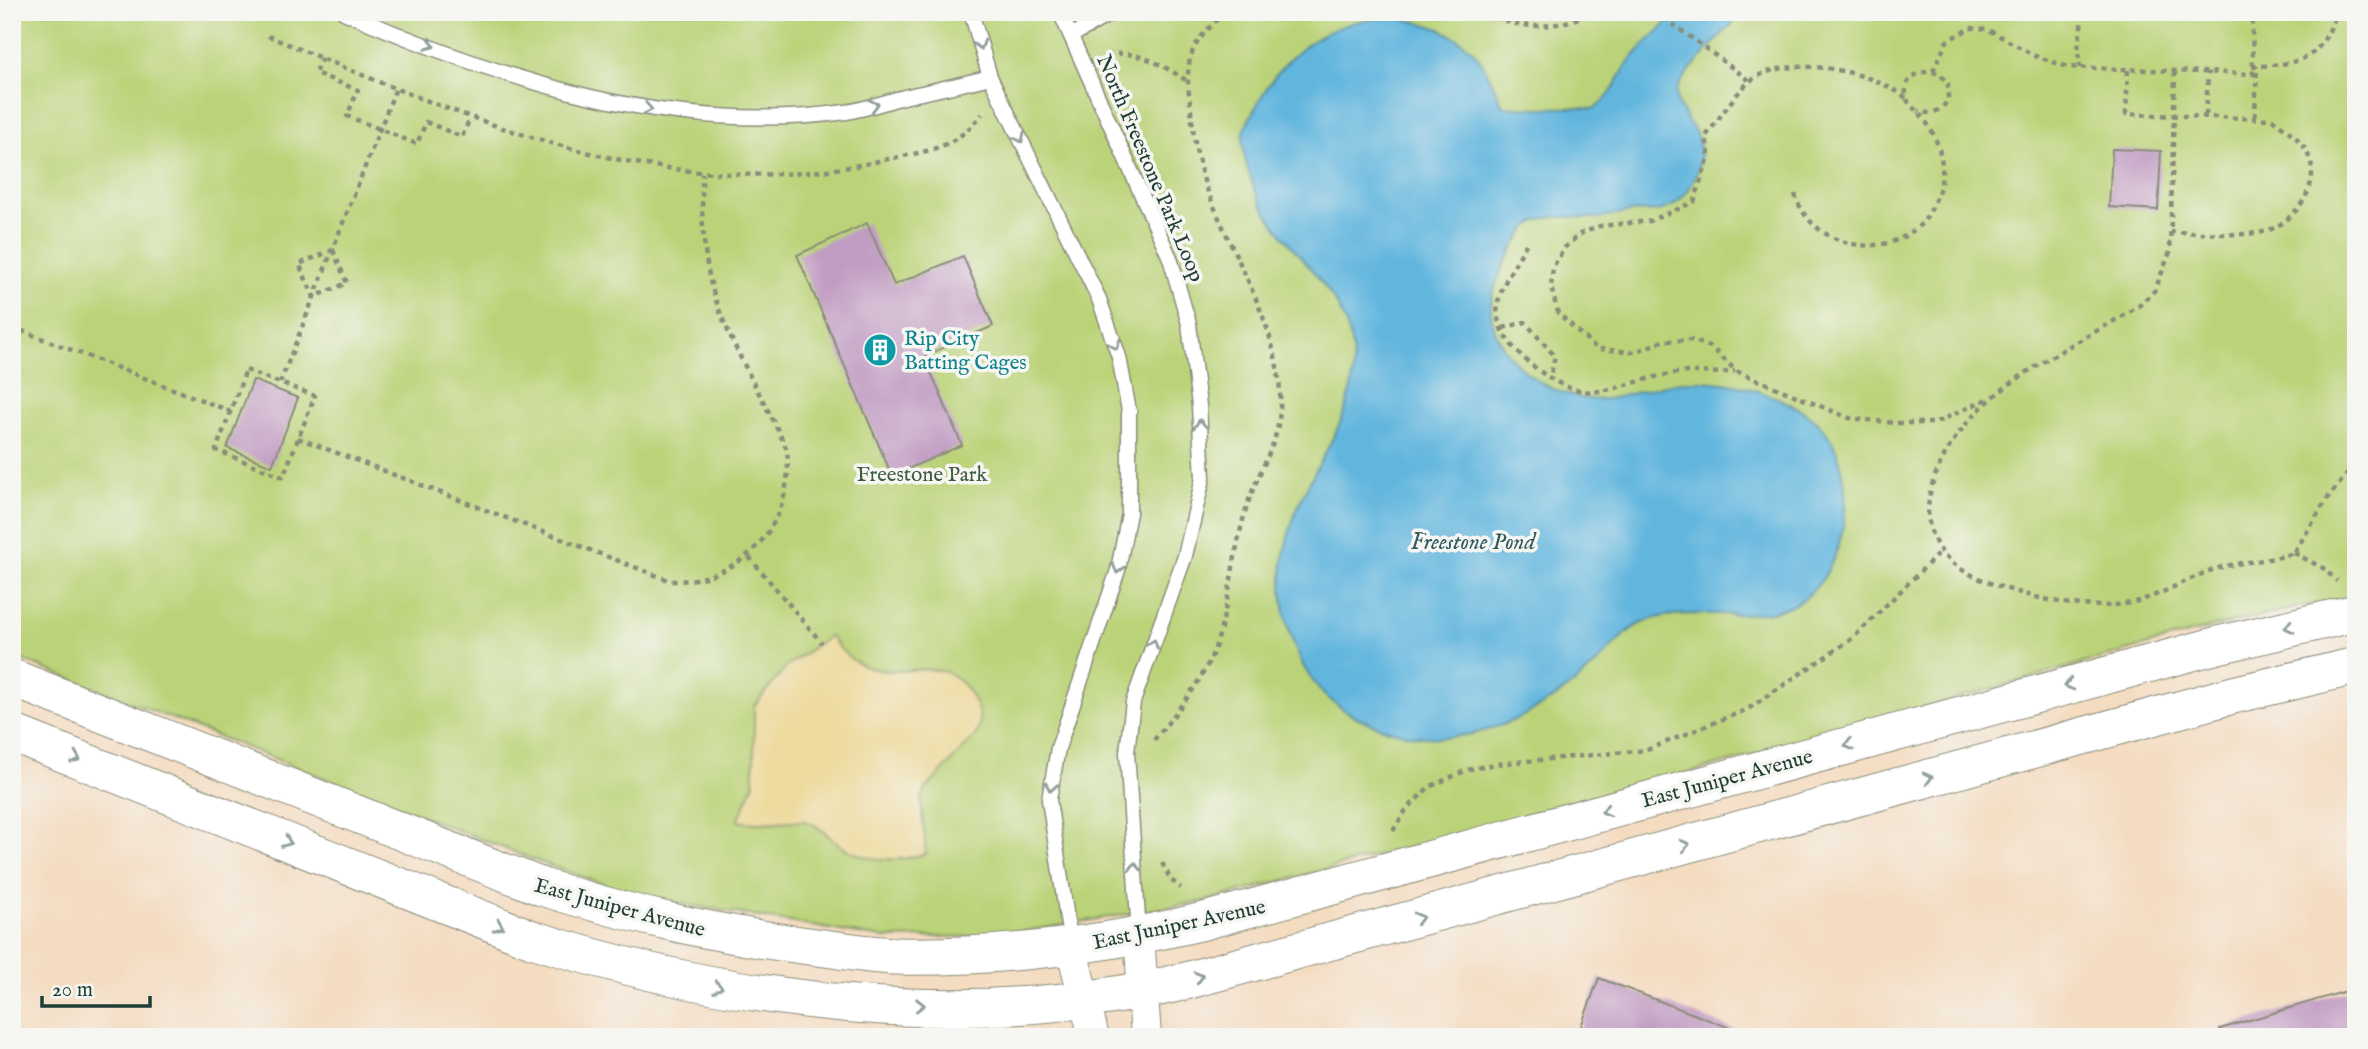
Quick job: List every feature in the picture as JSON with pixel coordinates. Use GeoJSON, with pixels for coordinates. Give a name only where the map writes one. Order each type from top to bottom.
{"type":"FeatureCollection","features":[{"type":"Feature","properties":{"kind":"street","name":"East Juniper Avenue"},"geometry":{"type":"LineString","coordinates":[[12,678],[542,887],[622,912],[697,930],[892,956],[978,955],[1071,947],[1139,935],[1286,900],[2206,648],[2350,600]]}},
{"type":"Feature","properties":{"kind":"street"},"geometry":{"type":"LineString","coordinates":[[12,733],[532,939],[609,963],[691,983],[861,1004],[973,1006],[1084,1000],[1142,991],[2233,695],[2356,666]]}},
{"type":"Feature","properties":{"kind":"street"},"geometry":{"type":"LineString","coordinates":[[1139,935],[1146,1037]]}},
{"type":"Feature","properties":{"kind":"street"},"geometry":{"type":"LineString","coordinates":[[1071,947],[1094,1037]]}},
{"type":"Feature","properties":{"kind":"lane"},"geometry":{"type":"LineString","coordinates":[[344,12],[499,71],[586,96],[657,111],[751,117],[847,112],[990,77]]}},
{"type":"Feature","properties":{"kind":"lane"},"geometry":{"type":"LineString","coordinates":[[971,12],[990,77],[1099,299],[1119,357],[1129,411],[1129,513],[1118,570],[1058,748],[1049,800],[1071,947]]}},
{"type":"Feature","properties":{"kind":"lane","name":"North Freestone Park Loop"},"geometry":{"type":"LineString","coordinates":[[1060,12],[1085,62],[1171,258],[1189,324],[1199,406],[1202,478],[1185,556],[1133,702],[1127,752],[1139,935]]}},
{"type":"Feature","properties":{"kind":"lane","name":"North Freestone Park Loop"},"geometry":{"type":"LineString","coordinates":[[1071,36],[1114,12]]}},
{"type":"Feature","properties":{"kind":"path"},"geometry":{"type":"LineString","coordinates":[[1152,751],[1153,741],[1186,702],[1216,643],[1248,503],[1275,447],[1280,393],[1275,358],[1261,310],[1208,193],[1194,138],[1187,81],[1191,57],[1203,34],[1224,12]]}},
{"type":"Feature","properties":{"kind":"path"},"geometry":{"type":"LineString","coordinates":[[1487,12],[1521,24],[1550,26],[1579,19],[1591,12]]}},
{"type":"Feature","properties":{"kind":"path"},"geometry":{"type":"LineString","coordinates":[[1656,12],[1749,81]]}},
{"type":"Feature","properties":{"kind":"path"},"geometry":{"type":"LineString","coordinates":[[2080,68],[2078,49],[2083,12]]}},
{"type":"Feature","properties":{"kind":"path"},"geometry":{"type":"LineString","coordinates":[[2252,12],[2255,117]]}},
{"type":"Feature","properties":{"kind":"path"},"geometry":{"type":"LineString","coordinates":[[2255,66],[2284,66],[2312,56],[2323,44],[2337,12]]}},
{"type":"Feature","properties":{"kind":"path"},"geometry":{"type":"LineString","coordinates":[[1933,71],[1947,41],[1970,28],[1987,29],[2035,56],[2080,68],[2253,74],[2255,66]]}},
{"type":"Feature","properties":{"kind":"path"},"geometry":{"type":"LineString","coordinates":[[1085,62],[1110,55],[1132,54],[1158,63],[1187,81]]}},
{"type":"Feature","properties":{"kind":"path"},"geometry":{"type":"LineString","coordinates":[[322,58],[315,73],[358,90],[347,116],[417,144],[426,122],[462,137],[470,118]]}},
{"type":"Feature","properties":{"kind":"path"},"geometry":{"type":"LineString","coordinates":[[1795,194],[1798,206],[1812,225],[1840,241],[1875,246],[1892,242],[1923,222],[1940,186],[1942,166],[1932,130],[1906,97],[1886,84],[1833,68],[1794,68],[1764,74],[1749,81],[1706,136],[1709,156],[1694,202],[1684,209],[1650,221],[1601,226],[1580,234],[1565,247],[1553,267],[1551,287],[1558,313],[1597,349],[1634,352],[1663,341],[1692,340],[1711,347],[1736,371],[1849,418],[1895,423],[1935,423],[1998,394]]}},
{"type":"Feature","properties":{"kind":"path"},"geometry":{"type":"LineString","coordinates":[[2127,70],[2126,114],[2272,119],[2291,132],[2309,157],[2312,176],[2301,204],[2283,223],[2262,232],[2171,232]]}},
{"type":"Feature","properties":{"kind":"path"},"geometry":{"type":"LineString","coordinates":[[1906,97],[1912,76],[1921,71],[1933,71],[1948,84],[1948,100],[1938,112],[1928,114],[1918,111]]}},
{"type":"Feature","properties":{"kind":"path"},"geometry":{"type":"LineString","coordinates":[[2175,72],[2171,232],[2166,269],[2155,289],[2140,305],[2016,380],[1998,394],[1959,434],[1933,477],[1928,514],[1941,551],[1962,570],[2010,590],[2039,598],[2101,606],[2123,604],[2147,598],[2230,565],[2255,563],[2294,553],[2323,568],[2350,600]]}},
{"type":"Feature","properties":{"kind":"path"},"geometry":{"type":"LineString","coordinates":[[2206,115],[2208,72]]}},
{"type":"Feature","properties":{"kind":"path"},"geometry":{"type":"LineString","coordinates":[[280,383],[396,88]]}},
{"type":"Feature","properties":{"kind":"path"},"geometry":{"type":"LineString","coordinates":[[298,438],[671,581],[693,582],[713,576],[749,557],[761,544],[781,510],[790,472],[787,450],[721,313],[710,281],[702,226],[702,173]]}},
{"type":"Feature","properties":{"kind":"path"},"geometry":{"type":"LineString","coordinates":[[1526,244],[1501,293],[1498,318],[1515,350],[1568,390],[1598,393],[1681,373],[1717,375],[1736,371]]}},
{"type":"Feature","properties":{"kind":"path"},"geometry":{"type":"LineString","coordinates":[[314,297],[299,264],[332,250]]}},
{"type":"Feature","properties":{"kind":"path"},"geometry":{"type":"LineString","coordinates":[[314,297],[346,283],[332,250]]}},
{"type":"Feature","properties":{"kind":"path"},"geometry":{"type":"LineString","coordinates":[[1503,328],[1525,322],[1555,356],[1550,378]]}},
{"type":"Feature","properties":{"kind":"path"},"geometry":{"type":"LineString","coordinates":[[12,327],[230,411]]}},
{"type":"Feature","properties":{"kind":"path"},"geometry":{"type":"LineString","coordinates":[[246,370],[280,383],[314,396],[283,477],[216,450],[246,370]]}},
{"type":"Feature","properties":{"kind":"path"},"geometry":{"type":"LineString","coordinates":[[2294,553],[2327,499],[2356,463]]}},
{"type":"Feature","properties":{"kind":"path"},"geometry":{"type":"LineString","coordinates":[[1391,835],[1406,810],[1429,787],[1467,770],[1496,764],[1647,750],[1748,709],[1853,638],[1941,551]]}},
{"type":"Feature","properties":{"kind":"path"},"geometry":{"type":"LineString","coordinates":[[749,557],[822,643]]}},
{"type":"Feature","properties":{"kind":"path"},"geometry":{"type":"LineString","coordinates":[[1161,855],[1171,880],[1182,889]]}},
{"type":"Feature","properties":{"kind":"green space","name":"Freestone Park"},"geometry":{"type":"Polygon","coordinates":[[[12,12],[2356,12],[2356,599],[2304,606],[2209,628],[1650,784],[1206,901],[995,936],[882,938],[637,896],[537,861],[12,656],[12,12]]]}},
{"type":"Feature","properties":{"kind":"sand"},"geometry":{"type":"Polygon","coordinates":[[[830,636],[846,655],[867,667],[897,671],[939,670],[951,674],[962,684],[979,712],[980,721],[976,735],[926,789],[921,800],[926,854],[901,859],[876,859],[852,852],[807,822],[738,821],[754,783],[754,706],[787,666],[830,636]]]}},
{"type":"Feature","properties":{"kind":"water","name":"Freestone Pond"},"geometry":{"type":"Polygon","coordinates":[[[1678,12],[1743,12],[1696,63],[1677,90],[1678,103],[1697,136],[1699,145],[1699,164],[1693,182],[1682,198],[1663,210],[1601,218],[1552,217],[1534,222],[1518,240],[1496,284],[1491,310],[1495,330],[1504,348],[1517,364],[1553,389],[1573,396],[1613,398],[1678,382],[1715,382],[1773,396],[1811,417],[1828,435],[1839,459],[1845,487],[1839,545],[1828,571],[1812,592],[1791,606],[1774,611],[1754,614],[1673,615],[1638,625],[1625,634],[1591,669],[1550,700],[1505,724],[1480,732],[1430,737],[1388,730],[1358,718],[1332,701],[1310,677],[1291,637],[1282,588],[1287,540],[1294,516],[1335,434],[1349,398],[1353,373],[1351,342],[1343,316],[1329,292],[1276,226],[1260,201],[1244,154],[1243,136],[1246,127],[1274,77],[1292,57],[1313,41],[1360,21],[1386,18],[1412,21],[1440,29],[1452,36],[1477,56],[1503,106],[1594,109],[1611,92],[1635,54],[1678,12]]]}},
{"type":"Feature","properties":{"kind":"building"},"geometry":{"type":"Polygon","coordinates":[[[2112,149],[2161,151],[2158,210],[2109,207],[2112,149]]]}},
{"type":"Feature","properties":{"kind":"building","name":"Rip City Batting Cages"},"geometry":{"type":"Polygon","coordinates":[[[867,223],[894,285],[963,256],[993,326],[924,356],[962,445],[892,476],[797,255],[867,223]]]}},
{"type":"Feature","properties":{"kind":"building"},"geometry":{"type":"Polygon","coordinates":[[[253,380],[298,398],[272,466],[227,448],[253,380]]]}},
{"type":"Feature","properties":{"kind":"building"},"geometry":{"type":"Polygon","coordinates":[[[1599,978],[1746,1034],[1745,1037],[1577,1037],[1599,978]]]}},
{"type":"Feature","properties":{"kind":"building"},"geometry":{"type":"Polygon","coordinates":[[[2356,988],[2356,1037],[2221,1037],[2220,1029],[2356,988]]]}},
{"type":"Feature","properties":{"kind":"place","name":"Rip City Batting Cages"},"geometry":{"type":"Point","coordinates":[880,350]}}]}
